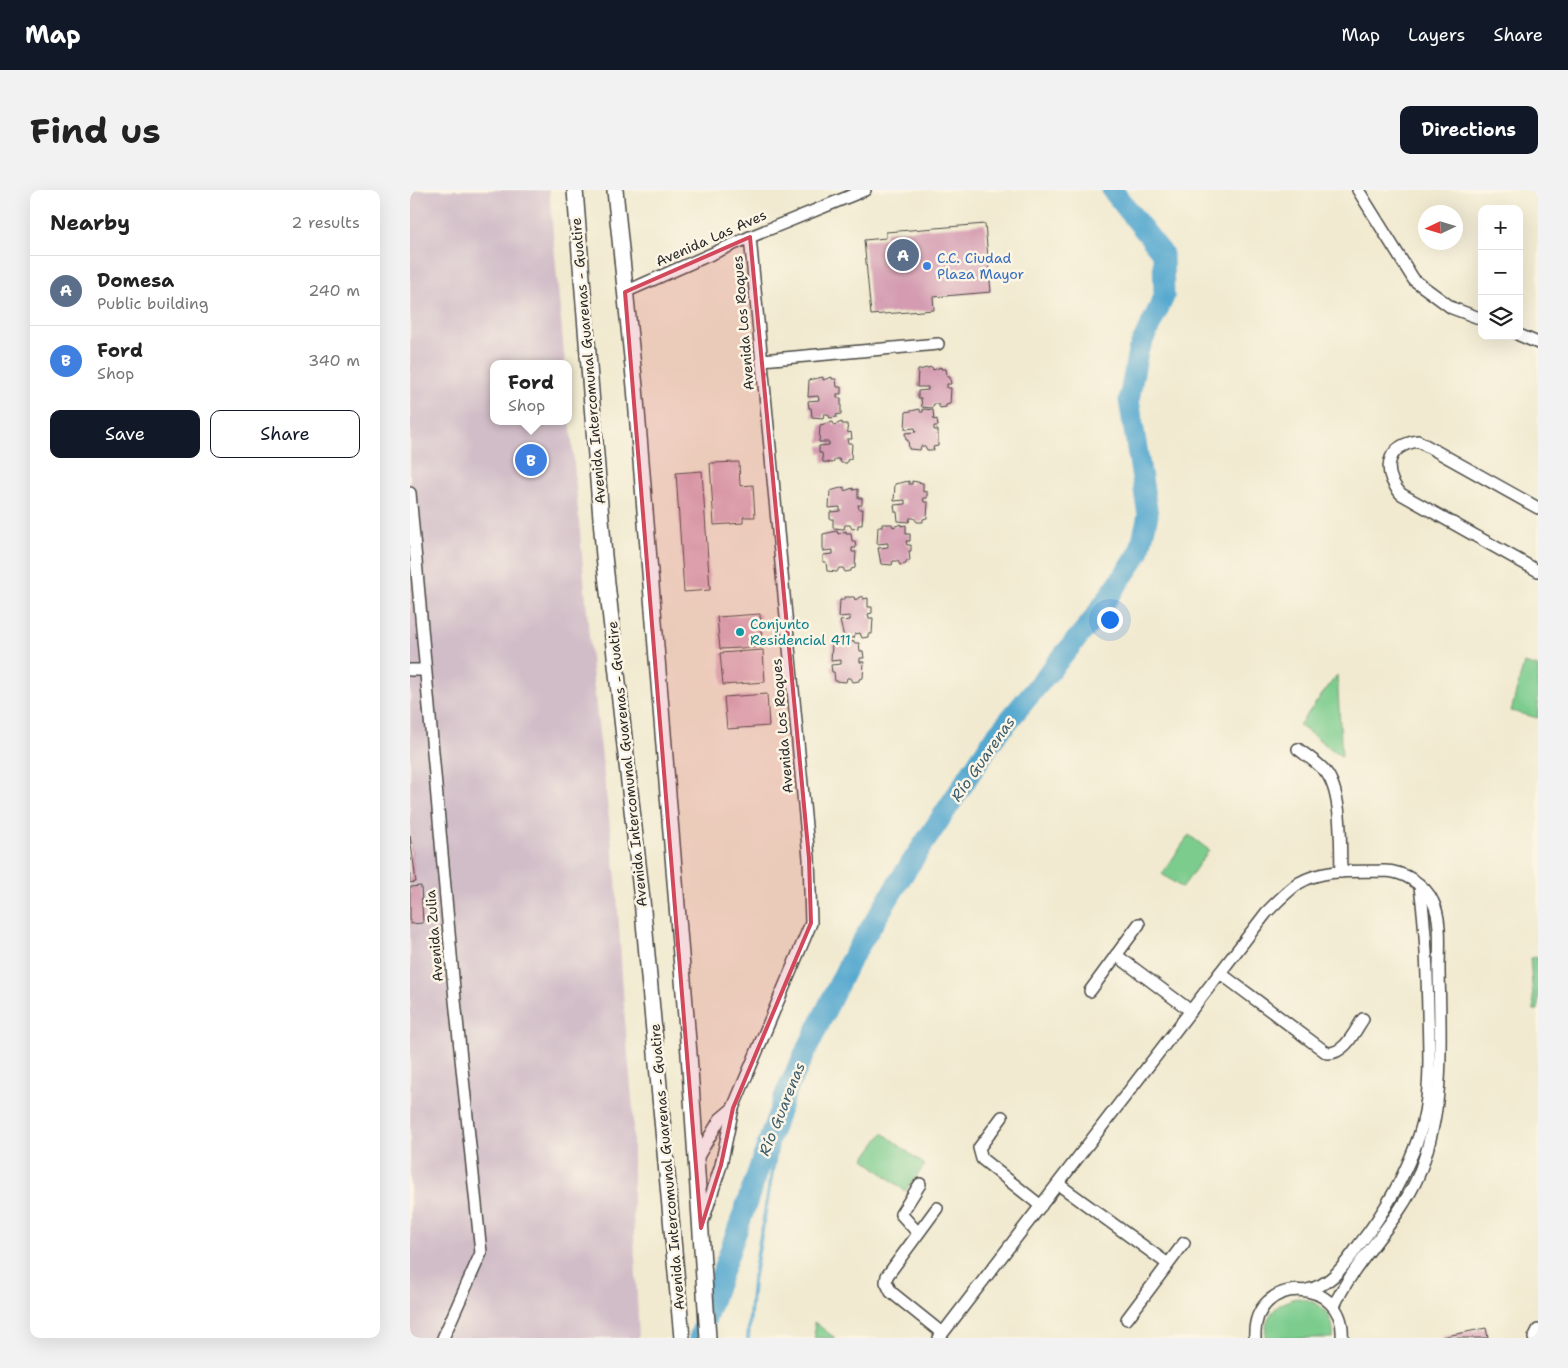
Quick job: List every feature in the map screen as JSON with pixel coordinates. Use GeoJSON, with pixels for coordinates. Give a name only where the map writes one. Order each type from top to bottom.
{"type":"FeatureCollection","features":[{"type":"Feature","properties":{"kind":"main road","name":"Avenida Intercomunal Guarenas - Guatire"},"geometry":{"type":"LineString","coordinates":[[575,190],[604,556],[643,909],[682,1331]]}},
{"type":"Feature","properties":{"kind":"main road","name":"Avenida Intercomunal Guarenas - Guatire"},"geometry":{"type":"LineString","coordinates":[[615,190],[704,1253],[708,1338]]}},
{"type":"Feature","properties":{"kind":"street","name":"Avenida Las Aves"},"geometry":{"type":"LineString","coordinates":[[625,292],[750,237],[866,190]]}},
{"type":"Feature","properties":{"kind":"street"},"geometry":{"type":"LineString","coordinates":[[1358,190],[1373,218],[1414,280],[1452,308],[1478,318]]}},
{"type":"Feature","properties":{"kind":"street","name":"Avenida Los Roques"},"geometry":{"type":"LineString","coordinates":[[701,1228],[725,1150],[733,1108],[811,922],[809,858],[750,237]]}},
{"type":"Feature","properties":{"kind":"street"},"geometry":{"type":"LineString","coordinates":[[1523,336],[1538,343]]}},
{"type":"Feature","properties":{"kind":"street"},"geometry":{"type":"LineString","coordinates":[[762,360],[938,344]]}},
{"type":"Feature","properties":{"kind":"street"},"geometry":{"type":"LineString","coordinates":[[1538,508],[1418,441],[1400,447],[1391,458],[1388,473],[1392,483],[1401,494],[1538,571]]}},
{"type":"Feature","properties":{"kind":"street","name":"Avenida Zulia"},"geometry":{"type":"LineString","coordinates":[[410,494],[455,1000],[481,1254],[443,1338]]}},
{"type":"Feature","properties":{"kind":"street"},"geometry":{"type":"LineString","coordinates":[[410,670],[425,670]]}},
{"type":"Feature","properties":{"kind":"street"},"geometry":{"type":"LineString","coordinates":[[1298,748],[1325,771],[1332,781],[1340,827],[1341,872]]}},
{"type":"Feature","properties":{"kind":"street"},"geometry":{"type":"LineString","coordinates":[[937,1208],[887,1276],[886,1282],[892,1292],[940,1335],[1266,913],[1286,893],[1300,882],[1320,874],[1389,872],[1406,875],[1420,885],[1433,902],[1437,920],[1441,1057],[1440,1088],[1436,1115],[1430,1142],[1408,1197],[1397,1216],[1341,1290],[1334,1306]]}},
{"type":"Feature","properties":{"kind":"street"},"geometry":{"type":"LineString","coordinates":[[1255,1338],[1258,1317],[1265,1305],[1284,1292],[1320,1288],[1331,1281],[1390,1203],[1419,1135],[1423,1117],[1429,1057],[1426,928],[1420,885]]}},
{"type":"Feature","properties":{"kind":"street"},"geometry":{"type":"LineString","coordinates":[[1090,991],[1139,924]]}},
{"type":"Feature","properties":{"kind":"street"},"geometry":{"type":"LineString","coordinates":[[1116,956],[1191,1011]]}},
{"type":"Feature","properties":{"kind":"street"},"geometry":{"type":"LineString","coordinates":[[1220,973],[1327,1053],[1335,1053],[1341,1050],[1363,1019]]}},
{"type":"Feature","properties":{"kind":"street","name":"Avenida Los Roques"},"geometry":{"type":"LineString","coordinates":[[696,1160],[720,1119],[733,1108]]}},
{"type":"Feature","properties":{"kind":"street"},"geometry":{"type":"LineString","coordinates":[[1002,1117],[979,1148],[982,1160],[1041,1206]]}},
{"type":"Feature","properties":{"kind":"street"},"geometry":{"type":"LineString","coordinates":[[918,1233],[903,1219],[902,1214],[920,1184]]}},
{"type":"Feature","properties":{"kind":"street"},"geometry":{"type":"LineString","coordinates":[[1058,1184],[1168,1264]]}},
{"type":"Feature","properties":{"kind":"street"},"geometry":{"type":"LineString","coordinates":[[1128,1319],[1184,1243]]}},
{"type":"Feature","properties":{"kind":"street"},"geometry":{"type":"LineString","coordinates":[[1307,1290],[1318,1294],[1334,1306],[1340,1318],[1342,1338]]}},
{"type":"Feature","properties":{"kind":"street"},"geometry":{"type":"LineString","coordinates":[[1534,1338],[1538,1330]]}},
{"type":"Feature","properties":{"kind":"highlighted area"},"geometry":{"type":"Polygon","coordinates":[[[750,237],[809,858],[811,923],[733,1108],[721,1165],[701,1228],[625,292],[750,237]]]}},
{"type":"Feature","properties":{"kind":"shaded area"},"geometry":{"type":"Polygon","coordinates":[[[410,190],[549,190],[565,360],[490,360],[490,425],[571,425],[593,680],[616,879],[625,1022],[633,1109],[633,1214],[639,1338],[410,1338],[410,190]]]}},
{"type":"Feature","properties":{"kind":"green space"},"geometry":{"type":"Polygon","coordinates":[[[1524,663],[1538,667],[1538,718],[1511,711],[1524,663]]]}},
{"type":"Feature","properties":{"kind":"green space"},"geometry":{"type":"Polygon","coordinates":[[[1337,675],[1342,757],[1299,725],[1337,675]]]}},
{"type":"Feature","properties":{"kind":"green space"},"geometry":{"type":"Polygon","coordinates":[[[1189,835],[1209,850],[1182,888],[1162,874],[1189,835]]]}},
{"type":"Feature","properties":{"kind":"green space"},"geometry":{"type":"Polygon","coordinates":[[[1538,957],[1538,1010],[1534,1010],[1530,958],[1538,957]]]}},
{"type":"Feature","properties":{"kind":"green space"},"geometry":{"type":"Polygon","coordinates":[[[883,1133],[925,1165],[905,1191],[864,1159],[883,1133]]]}},
{"type":"Feature","properties":{"kind":"green space"},"geometry":{"type":"Polygon","coordinates":[[[1297,1298],[1313,1302],[1324,1310],[1331,1322],[1333,1338],[1265,1338],[1269,1317],[1277,1307],[1297,1298]]]}},
{"type":"Feature","properties":{"kind":"green space"},"geometry":{"type":"Polygon","coordinates":[[[814,1322],[835,1338],[815,1338],[814,1322]]]}},
{"type":"Feature","properties":{"kind":"building","name":"C.C. Ciudad Plaza Mayor"},"geometry":{"type":"Polygon","coordinates":[[[985,224],[991,292],[933,297],[934,310],[871,315],[864,240],[886,238],[886,232],[985,224]]]}},
{"type":"Feature","properties":{"kind":"building"},"geometry":{"type":"Polygon","coordinates":[[[932,367],[933,370],[941,367],[941,369],[946,369],[947,377],[950,377],[951,384],[947,384],[947,388],[951,388],[950,404],[946,405],[946,407],[940,408],[938,404],[934,404],[932,408],[922,407],[921,398],[918,398],[918,391],[928,390],[928,387],[917,387],[918,370],[932,367]]]}},
{"type":"Feature","properties":{"kind":"building"},"geometry":{"type":"Polygon","coordinates":[[[823,377],[823,380],[832,377],[832,379],[836,379],[837,387],[841,387],[841,394],[837,394],[837,398],[841,398],[841,414],[836,415],[837,417],[830,418],[828,414],[824,414],[823,418],[812,417],[808,401],[819,400],[818,396],[808,397],[809,380],[823,377]]]}},
{"type":"Feature","properties":{"kind":"building"},"geometry":{"type":"Polygon","coordinates":[[[920,409],[920,412],[923,412],[923,409],[933,410],[934,420],[937,419],[938,426],[934,426],[934,430],[938,430],[938,446],[933,447],[934,450],[927,450],[925,446],[921,446],[920,450],[909,449],[905,433],[916,432],[915,428],[905,429],[906,412],[920,409]]]}},
{"type":"Feature","properties":{"kind":"building"},"geometry":{"type":"Polygon","coordinates":[[[833,422],[834,425],[842,422],[842,424],[847,424],[848,433],[851,432],[852,439],[847,439],[848,443],[852,443],[851,459],[847,460],[847,463],[841,463],[839,459],[835,459],[833,463],[823,462],[822,453],[819,453],[819,446],[829,445],[829,442],[819,442],[820,425],[833,422]]]}},
{"type":"Feature","properties":{"kind":"building"},"geometry":{"type":"Polygon","coordinates":[[[739,462],[740,486],[753,485],[755,517],[743,517],[743,523],[714,525],[710,463],[739,462]]]}},
{"type":"Feature","properties":{"kind":"building"},"geometry":{"type":"Polygon","coordinates":[[[702,471],[710,590],[684,592],[676,473],[702,471]]]}},
{"type":"Feature","properties":{"kind":"building"},"geometry":{"type":"Polygon","coordinates":[[[909,481],[909,484],[912,484],[912,481],[923,483],[923,492],[927,491],[927,498],[923,498],[924,502],[928,502],[927,518],[923,519],[923,522],[917,522],[914,518],[910,518],[909,522],[898,521],[894,505],[905,504],[905,500],[894,501],[895,484],[909,481]]]}},
{"type":"Feature","properties":{"kind":"building"},"geometry":{"type":"Polygon","coordinates":[[[844,487],[844,491],[853,488],[853,490],[858,489],[858,498],[862,498],[862,505],[858,505],[859,509],[863,509],[862,525],[858,525],[858,528],[852,529],[850,525],[845,525],[844,529],[833,528],[833,519],[830,519],[830,512],[840,511],[840,507],[829,508],[830,491],[844,487]]]}},
{"type":"Feature","properties":{"kind":"building"},"geometry":{"type":"Polygon","coordinates":[[[882,524],[892,524],[893,527],[901,524],[901,526],[906,525],[906,534],[910,534],[910,541],[906,541],[907,545],[911,545],[911,551],[909,551],[910,561],[906,561],[906,564],[900,565],[898,561],[893,561],[892,565],[881,564],[878,548],[888,547],[888,543],[877,544],[878,527],[882,527],[882,524]]]}},
{"type":"Feature","properties":{"kind":"building"},"geometry":{"type":"Polygon","coordinates":[[[837,531],[838,534],[846,531],[846,533],[851,533],[852,541],[855,541],[856,548],[852,548],[852,552],[856,552],[855,568],[851,569],[851,571],[845,572],[843,568],[839,568],[837,572],[827,571],[826,562],[823,562],[823,555],[833,554],[833,550],[823,551],[823,534],[837,531]]]}},
{"type":"Feature","properties":{"kind":"building"},"geometry":{"type":"Polygon","coordinates":[[[863,596],[863,599],[868,598],[868,607],[872,607],[872,613],[868,614],[869,618],[873,618],[872,634],[862,638],[860,633],[855,634],[854,638],[844,637],[840,621],[850,620],[850,616],[839,617],[840,600],[844,600],[844,597],[854,597],[855,600],[863,596]]]}},
{"type":"Feature","properties":{"kind":"building","name":"Conjunto Residencial 411"},"geometry":{"type":"Polygon","coordinates":[[[760,614],[762,647],[720,649],[717,617],[760,614]]]}},
{"type":"Feature","properties":{"kind":"building"},"geometry":{"type":"Polygon","coordinates":[[[846,641],[846,644],[854,641],[854,643],[859,643],[860,651],[863,651],[864,658],[860,658],[860,662],[864,662],[863,678],[859,679],[859,681],[853,682],[851,678],[847,678],[846,682],[835,681],[834,672],[832,672],[831,665],[841,664],[841,660],[831,661],[832,644],[846,641]]]}},
{"type":"Feature","properties":{"kind":"building","name":"Conjunto Residencial 411"},"geometry":{"type":"Polygon","coordinates":[[[763,650],[765,682],[723,685],[720,653],[763,650]]]}},
{"type":"Feature","properties":{"kind":"building"},"geometry":{"type":"Polygon","coordinates":[[[767,694],[769,726],[727,729],[724,697],[767,694]]]}},
{"type":"Feature","properties":{"kind":"building"},"geometry":{"type":"Polygon","coordinates":[[[410,835],[416,882],[410,883],[410,835]]]}},
{"type":"Feature","properties":{"kind":"building"},"geometry":{"type":"Polygon","coordinates":[[[421,886],[423,923],[410,924],[410,887],[421,886]]]}},
{"type":"Feature","properties":{"kind":"building"},"geometry":{"type":"Polygon","coordinates":[[[1486,1328],[1488,1338],[1442,1338],[1442,1337],[1486,1328]]]}},
{"type":"Feature","properties":{"kind":"waterway","name":"Río Guarenas"},"geometry":{"type":"LineString","coordinates":[[699,1338],[786,1092],[850,961],[901,878],[994,738],[1091,622],[1139,553],[1148,515],[1129,400],[1138,351],[1164,297],[1163,254],[1112,190]]}},
{"type":"Feature","properties":{"kind":"waterway"},"geometry":{"type":"LineString","coordinates":[[748,1338],[753,1281],[786,1092]]}},
{"type":"Feature","properties":{"kind":"place","name":"Domesa"},"geometry":{"type":"Point","coordinates":[903,255]}},
{"type":"Feature","properties":{"kind":"place","name":"C.C. Ciudad Plaza Mayor"},"geometry":{"type":"Point","coordinates":[927,266]}},
{"type":"Feature","properties":{"kind":"place","name":"Ford"},"geometry":{"type":"Point","coordinates":[531,460]}},
{"type":"Feature","properties":{"kind":"place","name":"Conjunto Residencial 411"},"geometry":{"type":"Point","coordinates":[740,632]}}]}
